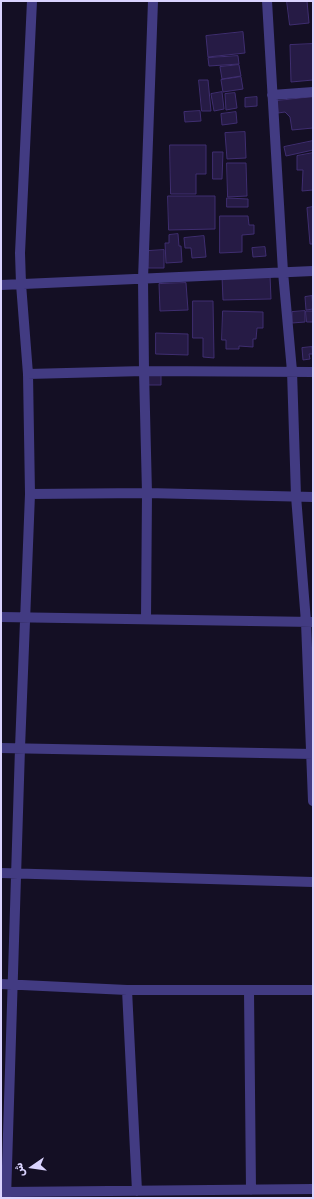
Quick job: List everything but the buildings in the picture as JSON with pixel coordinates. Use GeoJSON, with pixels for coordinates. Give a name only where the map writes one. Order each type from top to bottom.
{"type":"FeatureCollection","features":[{"type":"Feature","properties":{"kind":"street"},"geometry":{"type":"LineString","coordinates":[[32,1],[22,198],[21,284],[28,374],[30,494],[13,984],[5,1087],[7,1195],[137,1191],[313,1189]]}},
{"type":"Feature","properties":{"kind":"street"},"geometry":{"type":"LineString","coordinates":[[146,619],[147,493],[143,279],[153,1]]}},
{"type":"Feature","properties":{"kind":"street"},"geometry":{"type":"LineString","coordinates":[[267,1],[283,272],[292,371],[296,496],[310,622],[313,801]]}},
{"type":"Feature","properties":{"kind":"street"},"geometry":{"type":"LineString","coordinates":[[272,95],[313,92]]}},
{"type":"Feature","properties":{"kind":"street"},"geometry":{"type":"LineString","coordinates":[[1,285],[313,271]]}},
{"type":"Feature","properties":{"kind":"street"},"geometry":{"type":"LineString","coordinates":[[28,374],[144,371],[313,372]]}},
{"type":"Feature","properties":{"kind":"street"},"geometry":{"type":"LineString","coordinates":[[30,494],[147,493],[313,497]]}},
{"type":"Feature","properties":{"kind":"street"},"geometry":{"type":"LineString","coordinates":[[1,617],[310,622]]}},
{"type":"Feature","properties":{"kind":"street"},"geometry":{"type":"LineString","coordinates":[[1,748],[312,754]]}},
{"type":"Feature","properties":{"kind":"street"},"geometry":{"type":"LineString","coordinates":[[1,873],[313,882]]}},
{"type":"Feature","properties":{"kind":"street"},"geometry":{"type":"LineString","coordinates":[[1,984],[127,990],[313,990]]}},
{"type":"Feature","properties":{"kind":"street"},"geometry":{"type":"LineString","coordinates":[[127,990],[137,1191]]}},
{"type":"Feature","properties":{"kind":"street"},"geometry":{"type":"LineString","coordinates":[[249,991],[251,1190]]}}]}
